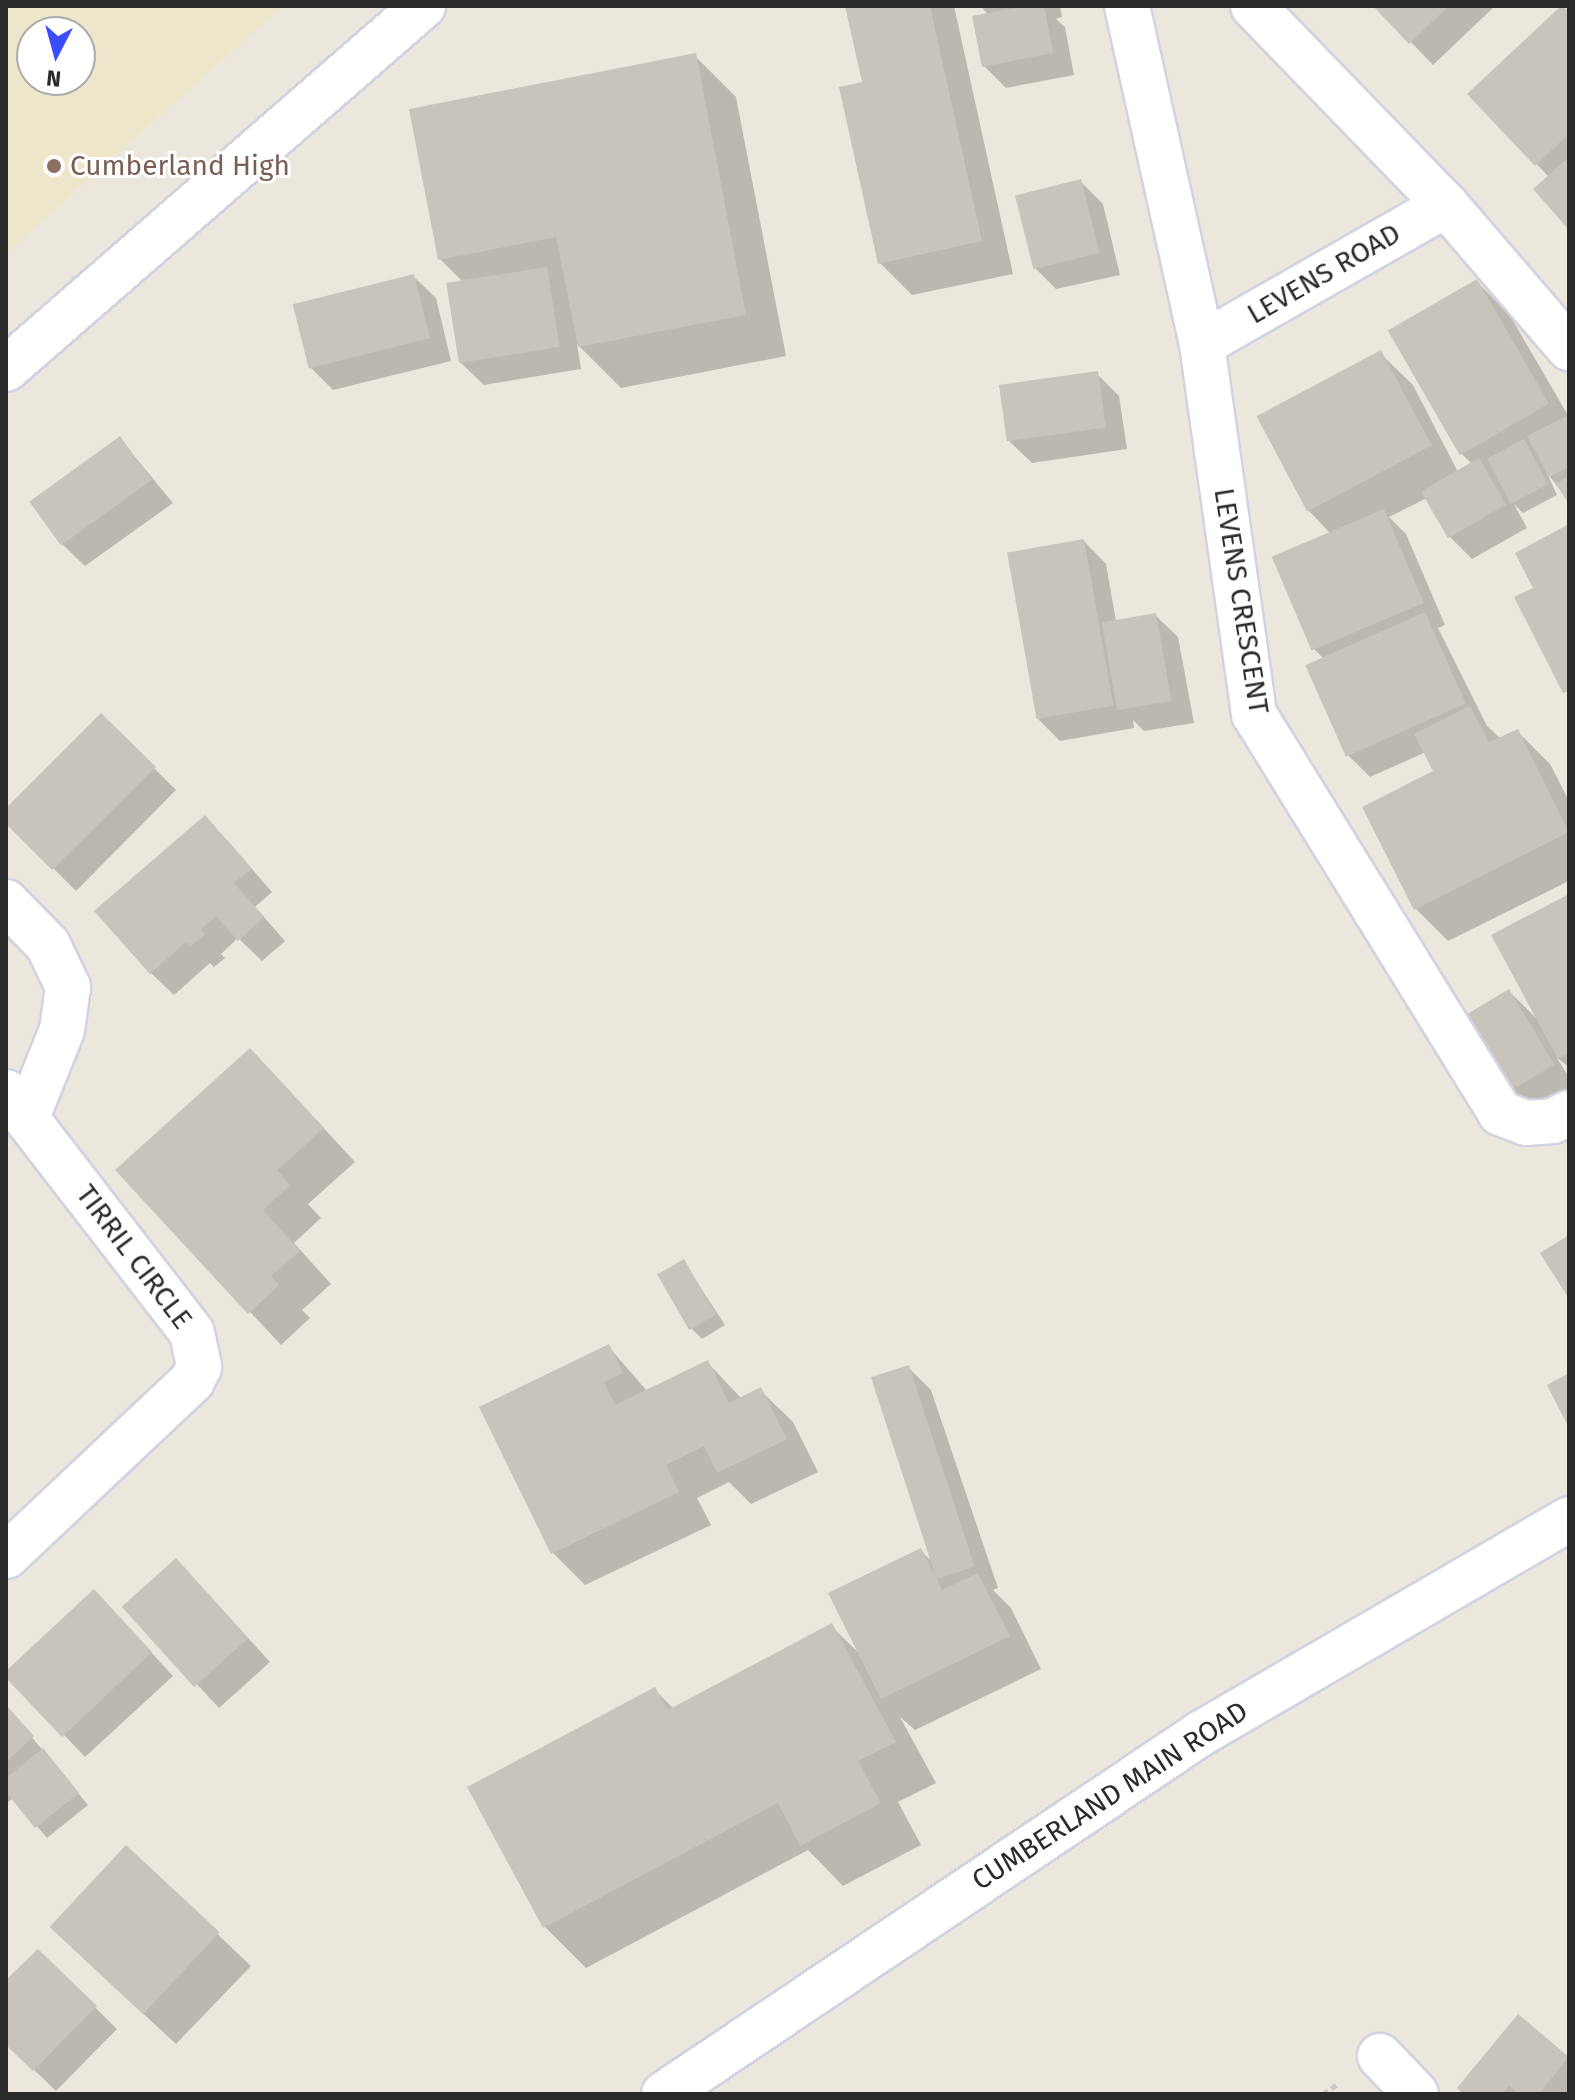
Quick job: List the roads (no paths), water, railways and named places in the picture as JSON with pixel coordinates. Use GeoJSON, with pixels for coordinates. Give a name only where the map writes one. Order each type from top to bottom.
{"type":"FeatureCollection","features":[{"type":"Feature","properties":{"kind":"street"},"geometry":{"type":"LineString","coordinates":[[6,369],[423,6]]}},
{"type":"Feature","properties":{"kind":"street","name":"LEVENS CRESCENT"},"geometry":{"type":"LineString","coordinates":[[1127,6],[1202,344],[1254,714],[1500,1113],[1526,1123],[1553,1121],[1569,1113]]}},
{"type":"Feature","properties":{"kind":"street"},"geometry":{"type":"LineString","coordinates":[[1253,6],[1446,205],[1569,348]]}},
{"type":"Feature","properties":{"kind":"street","name":"LEVENS ROAD"},"geometry":{"type":"LineString","coordinates":[[1202,344],[1446,205]]}},
{"type":"Feature","properties":{"kind":"street"},"geometry":{"type":"LineString","coordinates":[[6,902],[48,945],[68,987],[62,1030],[17,1104]]}},
{"type":"Feature","properties":{"kind":"street","name":"TIRRIL CIRCLE"},"geometry":{"type":"LineString","coordinates":[[6,1556],[192,1381],[199,1367],[192,1333],[17,1104]]}},
{"type":"Feature","properties":{"kind":"street","name":"CUMBERLAND MAIN ROAD"},"geometry":{"type":"LineString","coordinates":[[664,2094],[1200,1734],[1353,1641],[1569,1519]]}},
{"type":"Feature","properties":{"kind":"street"},"geometry":{"type":"LineString","coordinates":[[1380,2056],[1416,2094]]}},
{"type":"Feature","properties":{"kind":"place","name":"Cumberland High"},"geometry":{"type":"Point","coordinates":[54,166]}}]}
